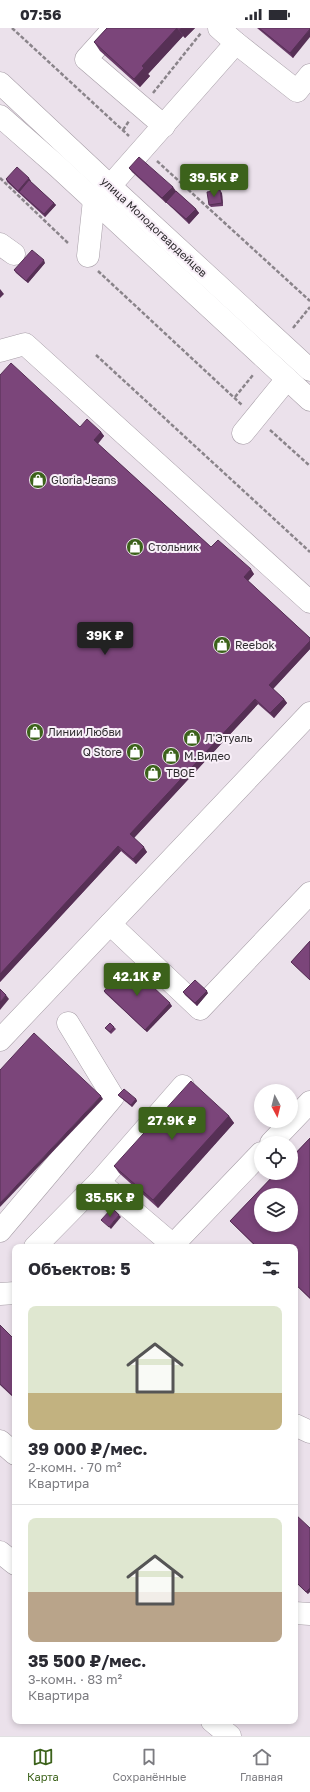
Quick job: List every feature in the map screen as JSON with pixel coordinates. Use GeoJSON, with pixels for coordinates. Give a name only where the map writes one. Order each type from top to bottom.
{"type":"FeatureCollection","features":[{"type":"Feature","properties":{"kind":"main road"},"geometry":{"type":"LineString","coordinates":[[114,28],[86,58],[164,126]]}},
{"type":"Feature","properties":{"kind":"main road"},"geometry":{"type":"LineString","coordinates":[[219,28],[297,90],[310,75]]}},
{"type":"Feature","properties":{"kind":"main road"},"geometry":{"type":"LineString","coordinates":[[86,258],[102,193],[144,149],[236,43]]}},
{"type":"Feature","properties":{"kind":"main road","name":"улица Молодогвардейцев"},"geometry":{"type":"LineString","coordinates":[[0,82],[102,193],[287,379],[310,400]]}},
{"type":"Feature","properties":{"kind":"main road","name":"улица Молодогвардейцев"},"geometry":{"type":"LineString","coordinates":[[0,116],[102,193],[310,370]]}},
{"type":"Feature","properties":{"kind":"main road"},"geometry":{"type":"LineString","coordinates":[[0,350],[25,344],[310,602]]}},
{"type":"Feature","properties":{"kind":"main road"},"geometry":{"type":"LineString","coordinates":[[250,425],[287,379]]}},
{"type":"Feature","properties":{"kind":"main road"},"geometry":{"type":"LineString","coordinates":[[0,1040],[310,713]]}},
{"type":"Feature","properties":{"kind":"main road"},"geometry":{"type":"LineString","coordinates":[[110,924],[200,1009],[310,893]]}},
{"type":"Feature","properties":{"kind":"main road"},"geometry":{"type":"LineString","coordinates":[[0,1231],[113,1097],[68,1024]]}},
{"type":"Feature","properties":{"kind":"main road"},"geometry":{"type":"LineString","coordinates":[[38,1244],[99,1182],[183,1086]]}},
{"type":"Feature","properties":{"kind":"main road"},"geometry":{"type":"LineString","coordinates":[[278,1136],[310,1102]]}},
{"type":"Feature","properties":{"kind":"main road"},"geometry":{"type":"LineString","coordinates":[[174,1244],[254,1160]]}},
{"type":"Feature","properties":{"kind":"main road"},"geometry":{"type":"LineString","coordinates":[[99,1182],[170,1244]]}},
{"type":"Feature","properties":{"kind":"main road"},"geometry":{"type":"LineString","coordinates":[[0,1294],[12,1293]]}},
{"type":"Feature","properties":{"kind":"main road"},"geometry":{"type":"LineString","coordinates":[[298,1426],[310,1432]]}},
{"type":"Feature","properties":{"kind":"main road"},"geometry":{"type":"LineString","coordinates":[[0,1441],[12,1451]]}},
{"type":"Feature","properties":{"kind":"main road"},"geometry":{"type":"LineString","coordinates":[[0,1552],[12,1562]]}},
{"type":"Feature","properties":{"kind":"main road"},"geometry":{"type":"LineString","coordinates":[[298,1614],[310,1614]]}},
{"type":"Feature","properties":{"kind":"main road"},"geometry":{"type":"LineString","coordinates":[[216,1724],[230,1736]]}},
{"type":"Feature","properties":{"kind":"path"},"geometry":{"type":"LineString","coordinates":[[12,28],[310,301]]}},
{"type":"Feature","properties":{"kind":"path"},"geometry":{"type":"LineString","coordinates":[[122,130],[206,28]]}},
{"type":"Feature","properties":{"kind":"path"},"geometry":{"type":"LineString","coordinates":[[0,178],[86,258],[250,425],[310,466]]}},
{"type":"Feature","properties":{"kind":"path"},"geometry":{"type":"LineString","coordinates":[[96,355],[310,552]]}},
{"type":"Feature","properties":{"kind":"building"},"geometry":{"type":"Polygon","coordinates":[[[107,28],[177,28],[142,66],[144,68],[134,79],[94,42],[107,28]]]}},
{"type":"Feature","properties":{"kind":"building"},"geometry":{"type":"Polygon","coordinates":[[[259,28],[310,28],[310,29],[290,53],[259,28]]]}},
{"type":"Feature","properties":{"kind":"building"},"geometry":{"type":"Polygon","coordinates":[[[139,157],[173,187],[162,198],[129,168],[139,157]]]}},
{"type":"Feature","properties":{"kind":"building"},"geometry":{"type":"Polygon","coordinates":[[[17,167],[29,178],[18,191],[6,179],[17,167]]]}},
{"type":"Feature","properties":{"kind":"building"},"geometry":{"type":"Polygon","coordinates":[[[29,180],[54,203],[44,214],[19,192],[29,180]]]}},
{"type":"Feature","properties":{"kind":"building"},"geometry":{"type":"Polygon","coordinates":[[[220,190],[222,203],[209,205],[207,192],[220,190]]]}},
{"type":"Feature","properties":{"kind":"building"},"geometry":{"type":"Polygon","coordinates":[[[176,191],[196,209],[186,219],[166,202],[176,191]]]}},
{"type":"Feature","properties":{"kind":"building"},"geometry":{"type":"Polygon","coordinates":[[[32,250],[44,260],[26,281],[14,270],[32,250]]]}},
{"type":"Feature","properties":{"kind":"building"},"geometry":{"type":"Polygon","coordinates":[[[11,363],[80,427],[87,419],[101,432],[94,440],[211,547],[218,540],[251,569],[244,577],[310,638],[310,641],[269,685],[284,699],[270,713],[255,699],[130,834],[144,847],[133,859],[118,846],[0,974],[0,375],[11,363]]]}},
{"type":"Feature","properties":{"kind":"building"},"geometry":{"type":"Polygon","coordinates":[[[310,941],[310,980],[291,962],[310,941]]]}},
{"type":"Feature","properties":{"kind":"building"},"geometry":{"type":"Polygon","coordinates":[[[129,964],[170,1003],[145,1030],[104,991],[129,964]]]}},
{"type":"Feature","properties":{"kind":"building"},"geometry":{"type":"Polygon","coordinates":[[[195,980],[207,991],[195,1003],[183,992],[195,980]]]}},
{"type":"Feature","properties":{"kind":"building"},"geometry":{"type":"Polygon","coordinates":[[[0,989],[6,995],[0,1002],[0,989]]]}},
{"type":"Feature","properties":{"kind":"building"},"geometry":{"type":"Polygon","coordinates":[[[110,1023],[114,1027],[110,1032],[105,1028],[110,1023]]]}},
{"type":"Feature","properties":{"kind":"building"},"geometry":{"type":"Polygon","coordinates":[[[34,1033],[101,1096],[0,1203],[0,1070],[34,1033]]]}},
{"type":"Feature","properties":{"kind":"building"},"geometry":{"type":"Polygon","coordinates":[[[191,1081],[229,1116],[153,1200],[114,1166],[191,1081]]]}},
{"type":"Feature","properties":{"kind":"building"},"geometry":{"type":"Polygon","coordinates":[[[124,1089],[136,1099],[131,1105],[118,1095],[124,1089]]]}},
{"type":"Feature","properties":{"kind":"building"},"geometry":{"type":"Polygon","coordinates":[[[310,1138],[310,1298],[298,1287],[298,1244],[254,1244],[230,1221],[254,1196],[254,1232],[298,1232],[298,1188],[262,1188],[269,1180],[298,1180],[298,1151],[310,1138]]]}},
{"type":"Feature","properties":{"kind":"building"},"geometry":{"type":"Polygon","coordinates":[[[112,1208],[119,1215],[109,1227],[101,1220],[112,1208]]]}},
{"type":"Feature","properties":{"kind":"building"},"geometry":{"type":"Polygon","coordinates":[[[0,1325],[12,1337],[12,1395],[0,1384],[0,1325]]]}},
{"type":"Feature","properties":{"kind":"building"},"geometry":{"type":"Polygon","coordinates":[[[298,1517],[310,1528],[310,1588],[306,1592],[298,1584],[298,1517]]]}},
{"type":"Feature","properties":{"kind":"place","name":"Gloria Jeans"},"geometry":{"type":"Point","coordinates":[38,480]}},
{"type":"Feature","properties":{"kind":"place","name":"Стольник"},"geometry":{"type":"Point","coordinates":[135,547]}},
{"type":"Feature","properties":{"kind":"place","name":"Reebok"},"geometry":{"type":"Point","coordinates":[222,645]}},
{"type":"Feature","properties":{"kind":"place","name":"Линии Любви"},"geometry":{"type":"Point","coordinates":[35,732]}},
{"type":"Feature","properties":{"kind":"place","name":"Л'Этуаль"},"geometry":{"type":"Point","coordinates":[192,738]}},
{"type":"Feature","properties":{"kind":"place","name":"Q Store"},"geometry":{"type":"Point","coordinates":[135,752]}},
{"type":"Feature","properties":{"kind":"place","name":"М.Видео"},"geometry":{"type":"Point","coordinates":[171,756]}},
{"type":"Feature","properties":{"kind":"place","name":"ТВОЕ"},"geometry":{"type":"Point","coordinates":[153,773]}}]}
